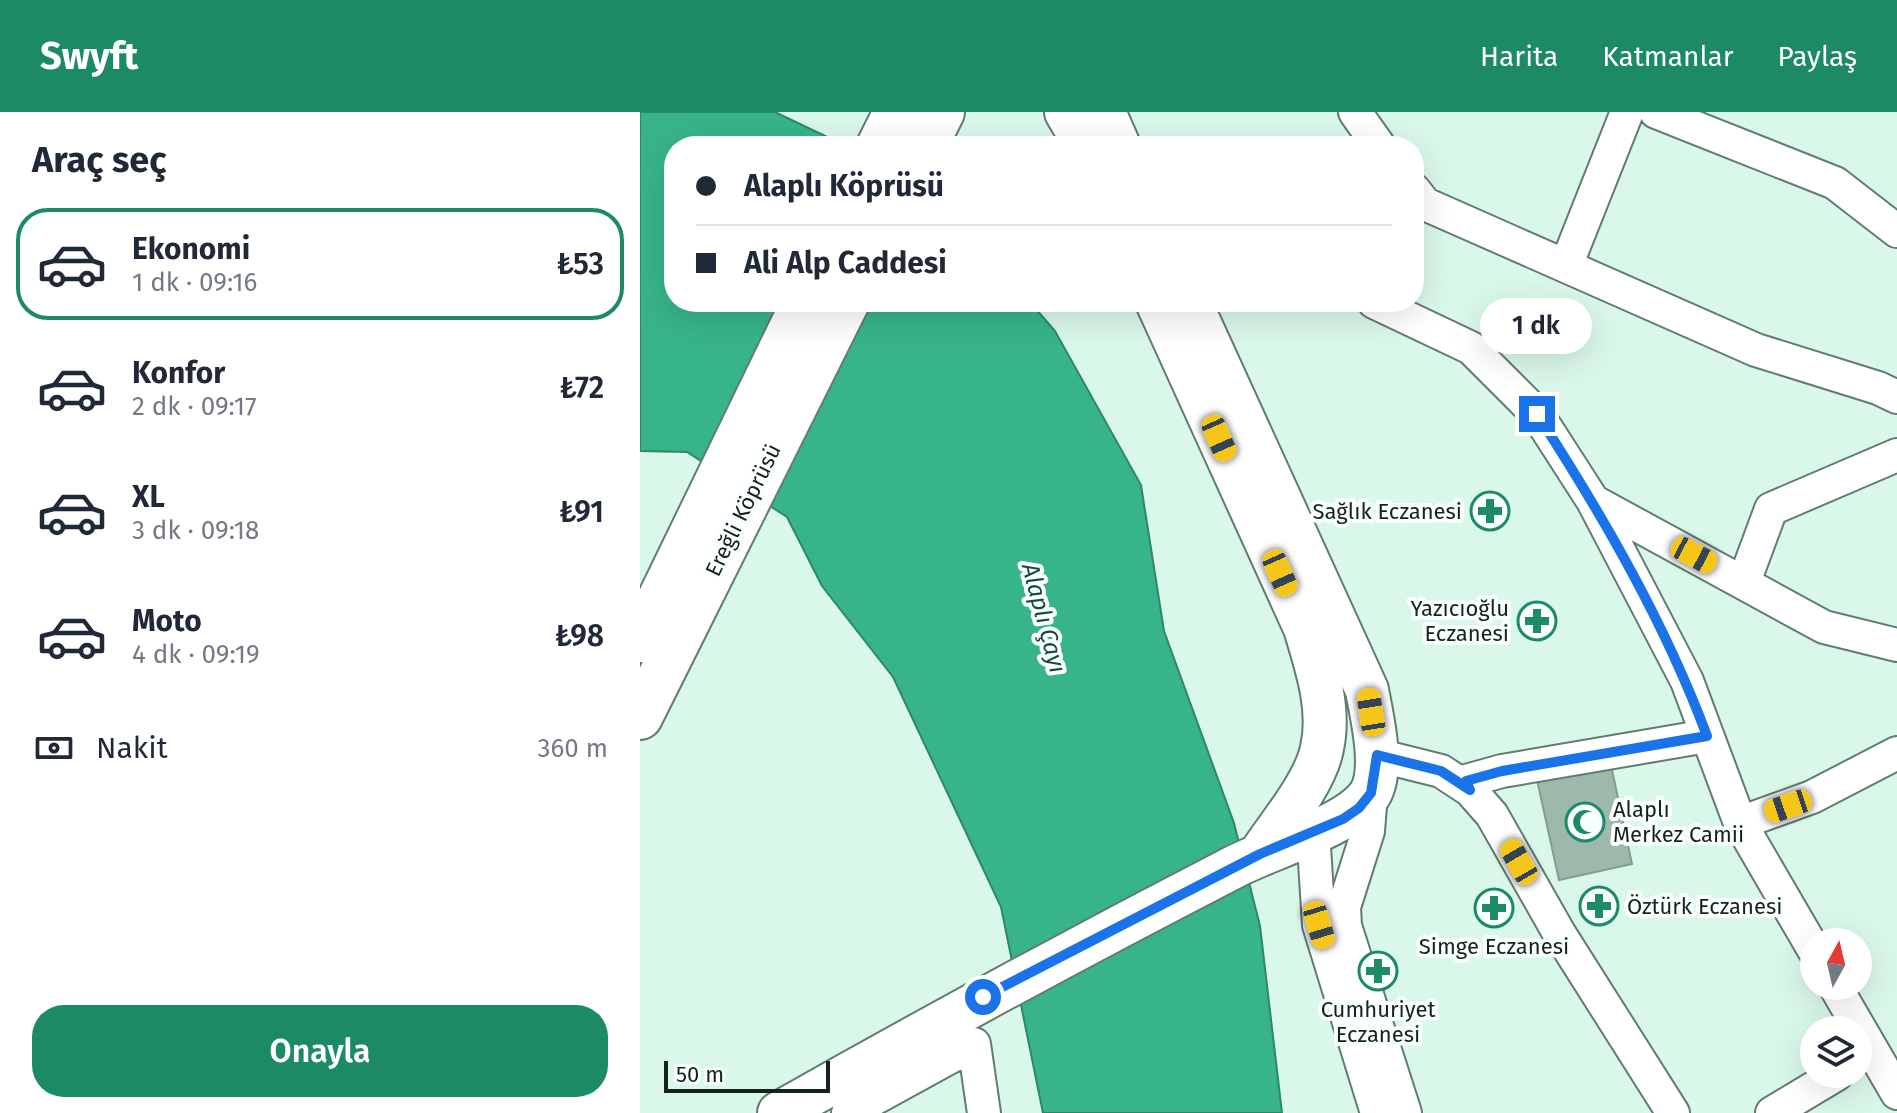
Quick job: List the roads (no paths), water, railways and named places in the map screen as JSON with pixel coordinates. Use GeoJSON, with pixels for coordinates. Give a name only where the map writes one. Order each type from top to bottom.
{"type":"FeatureCollection","features":[{"type":"Feature","properties":{"kind":"highway"},"geometry":{"type":"LineString","coordinates":[[884,136],[896,112]]}},
{"type":"Feature","properties":{"kind":"highway","name":"Ereğli Köprüsü"},"geometry":{"type":"LineString","coordinates":[[640,640],[799,312]]}},
{"type":"Feature","properties":{"kind":"highway","name":"Ereğli Köprüsü"},"geometry":{"type":"LineString","coordinates":[[640,717],[842,312]]}},
{"type":"Feature","properties":{"kind":"main road"},"geometry":{"type":"LineString","coordinates":[[1066,112],[1104,131]]}},
{"type":"Feature","properties":{"kind":"main road"},"geometry":{"type":"LineString","coordinates":[[1162,312],[1305,628],[1317,668],[1324,710],[1316,764],[1313,831]]}},
{"type":"Feature","properties":{"kind":"main road"},"geometry":{"type":"LineString","coordinates":[[779,1113],[983,997],[1260,854],[1343,819],[1359,808],[1374,774],[1367,690],[1195,312]]}},
{"type":"Feature","properties":{"kind":"main road"},"geometry":{"type":"LineString","coordinates":[[1260,854],[1334,740],[1348,737],[1363,741],[1374,774]]}},
{"type":"Feature","properties":{"kind":"street"},"geometry":{"type":"LineString","coordinates":[[1355,112],[1372,136]]}},
{"type":"Feature","properties":{"kind":"street"},"geometry":{"type":"LineString","coordinates":[[1566,266],[1627,112]]}},
{"type":"Feature","properties":{"kind":"street"},"geometry":{"type":"LineString","coordinates":[[1656,112],[1835,183],[1897,231]]}},
{"type":"Feature","properties":{"kind":"street"},"geometry":{"type":"LineString","coordinates":[[1424,203],[1756,350],[1878,388],[1897,397]]}},
{"type":"Feature","properties":{"kind":"street"},"geometry":{"type":"LineString","coordinates":[[1395,312],[1471,348],[1537,414],[1593,501],[1687,681],[1740,823],[1801,928]]}},
{"type":"Feature","properties":{"kind":"street"},"geometry":{"type":"LineString","coordinates":[[1744,582],[1771,509],[1897,455]]}},
{"type":"Feature","properties":{"kind":"street"},"geometry":{"type":"LineString","coordinates":[[1593,501],[1824,627],[1897,645]]}},
{"type":"Feature","properties":{"kind":"street"},"geometry":{"type":"LineString","coordinates":[[1470,790],[1466,781],[1502,771],[1707,736]]}},
{"type":"Feature","properties":{"kind":"street"},"geometry":{"type":"LineString","coordinates":[[1740,823],[1812,797],[1897,753]]}},
{"type":"Feature","properties":{"kind":"street"},"geometry":{"type":"LineString","coordinates":[[1405,1113],[1345,926],[1344,907],[1368,831],[1374,774],[1441,771],[1470,790],[1492,815],[1559,933],[1673,1113]]}},
{"type":"Feature","properties":{"kind":"street"},"geometry":{"type":"LineString","coordinates":[[1313,831],[1319,925],[1377,1113]]}},
{"type":"Feature","properties":{"kind":"street"},"geometry":{"type":"LineString","coordinates":[[1843,1000],[1883,1072]]}},
{"type":"Feature","properties":{"kind":"street"},"geometry":{"type":"LineString","coordinates":[[848,1113],[974,1044],[984,1113]]}},
{"type":"Feature","properties":{"kind":"street"},"geometry":{"type":"LineString","coordinates":[[1772,1113],[1814,1088]]}},
{"type":"Feature","properties":{"kind":"water","name":"Alaplı Çayı"},"geometry":{"type":"Polygon","coordinates":[[[640,112],[775,112],[825,136],[664,136],[664,312],[1039,312],[1055,331],[1141,485],[1164,631],[1234,823],[1260,926],[1282,1113],[1043,1113],[1001,907],[893,677],[822,586],[787,517],[687,452],[640,451],[640,112]]]}},
{"type":"Feature","properties":{"kind":"place","name":"Sağlık Eczanesi"},"geometry":{"type":"Point","coordinates":[1490,511]}},
{"type":"Feature","properties":{"kind":"place","name":"Yazıcıoğlu Eczanesi"},"geometry":{"type":"Point","coordinates":[1537,621]}},
{"type":"Feature","properties":{"kind":"place","name":"Alaplı Merkez Camii"},"geometry":{"type":"Point","coordinates":[1585,822]}},
{"type":"Feature","properties":{"kind":"place","name":"Öztürk Eczanesi"},"geometry":{"type":"Point","coordinates":[1599,906]}},
{"type":"Feature","properties":{"kind":"place","name":"Simge Eczanesi"},"geometry":{"type":"Point","coordinates":[1494,908]}},
{"type":"Feature","properties":{"kind":"place","name":"Cumhuriyet Eczanesi"},"geometry":{"type":"Point","coordinates":[1378,971]}}]}
